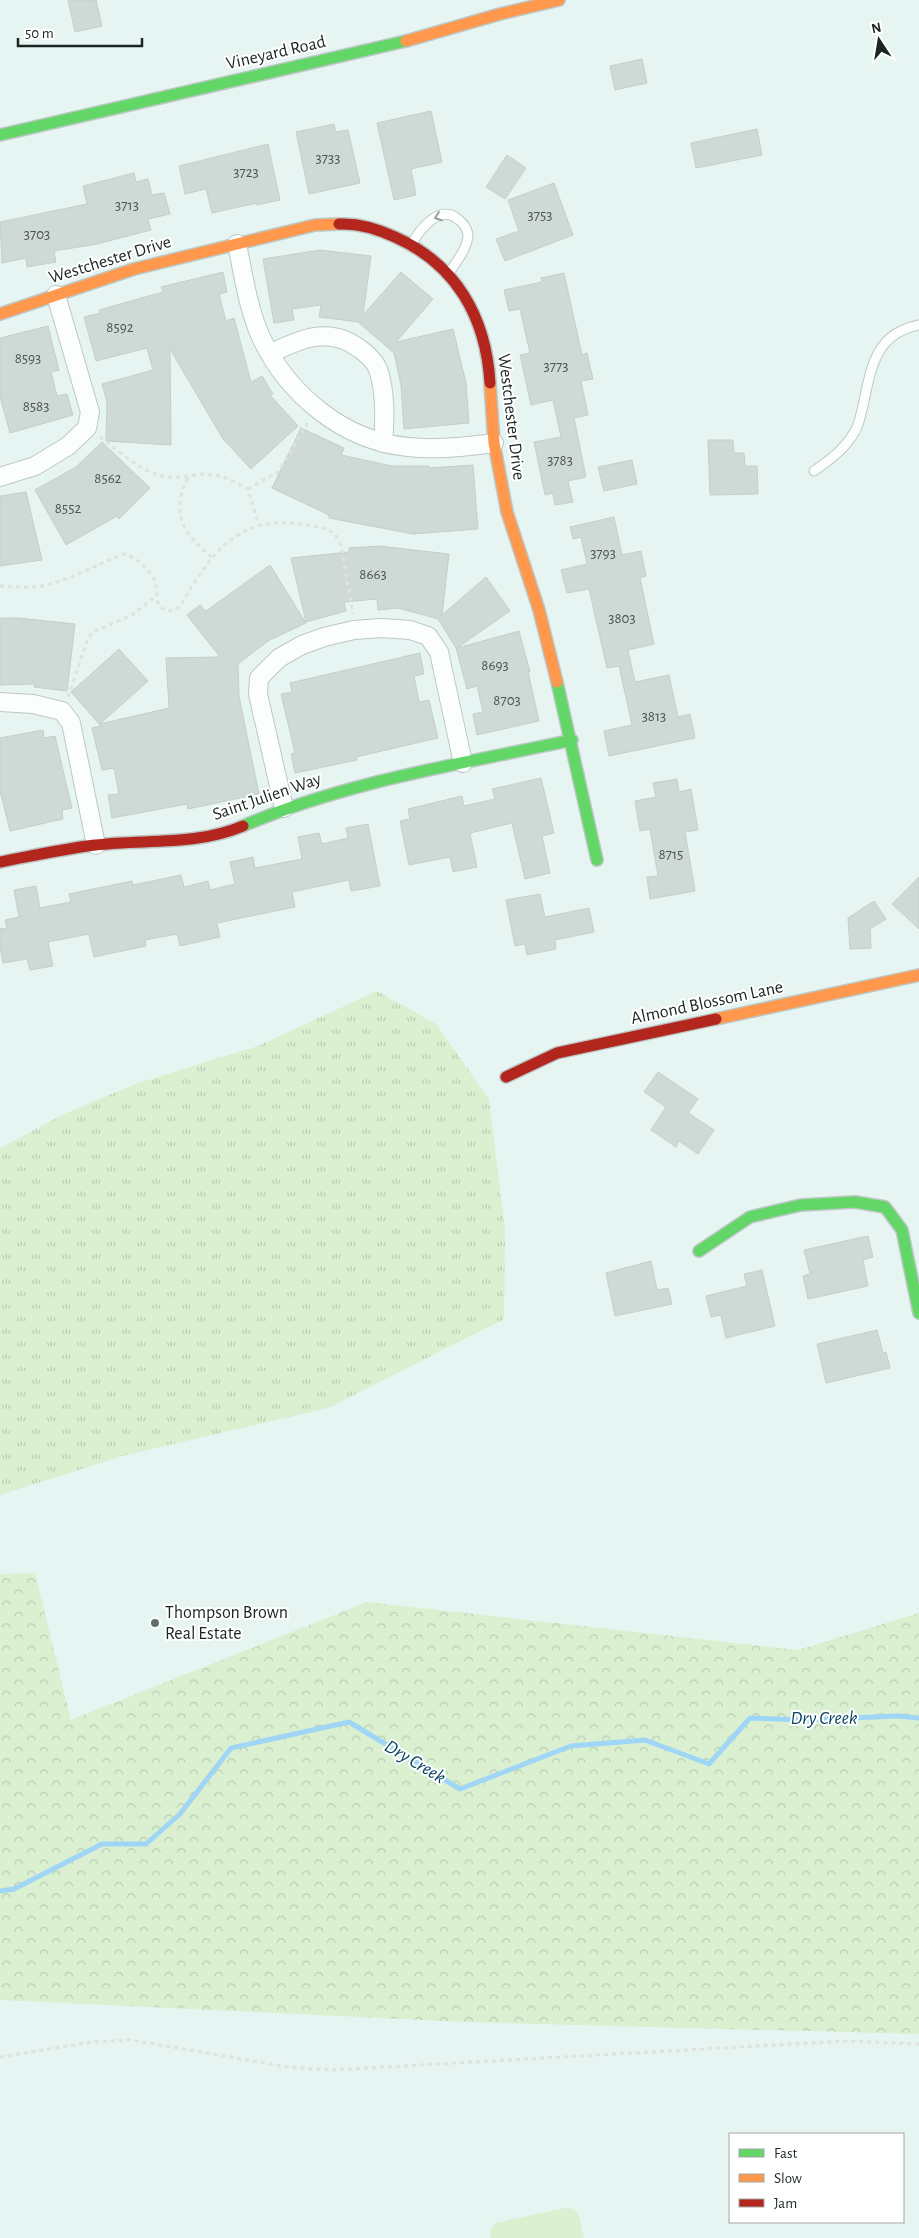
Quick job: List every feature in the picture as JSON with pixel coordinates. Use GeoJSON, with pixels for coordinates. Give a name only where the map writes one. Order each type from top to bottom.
{"type":"FeatureCollection","features":[{"type":"Feature","properties":{"kind":"street","name":"Vineyard Road"},"geometry":{"type":"LineString","coordinates":[[0,135],[415,39],[500,14],[559,0]]}},
{"type":"Feature","properties":{"kind":"street","name":"Westchester Drive"},"geometry":{"type":"LineString","coordinates":[[0,314],[134,269],[315,225],[350,223],[385,232],[412,244],[432,257],[449,273],[470,303],[482,339],[490,377],[494,444],[507,512],[539,610],[572,740],[598,860]]}},
{"type":"Feature","properties":{"kind":"street"},"geometry":{"type":"LineString","coordinates":[[237,244],[253,313],[260,334],[270,354],[292,385],[316,408],[337,423],[383,442],[407,447],[436,448],[494,444]]}},
{"type":"Feature","properties":{"kind":"street"},"geometry":{"type":"LineString","coordinates":[[0,477],[35,466],[68,446],[87,428],[90,412],[56,294]]}},
{"type":"Feature","properties":{"kind":"street"},"geometry":{"type":"LineString","coordinates":[[270,354],[291,343],[309,337],[328,336],[348,340],[366,353],[378,368],[383,394],[383,442]]}},
{"type":"Feature","properties":{"kind":"street"},"geometry":{"type":"LineString","coordinates":[[284,808],[258,694],[259,678],[279,658],[302,645],[324,637],[354,630],[381,628],[410,630],[428,636],[439,652],[463,763]]}},
{"type":"Feature","properties":{"kind":"street"},"geometry":{"type":"LineString","coordinates":[[0,702],[33,704],[62,711],[71,723],[96,845]]}},
{"type":"Feature","properties":{"kind":"street","name":"Saint Julien Way"},"geometry":{"type":"LineString","coordinates":[[0,862],[96,845],[178,841],[226,833],[284,808],[334,792],[572,740]]}},
{"type":"Feature","properties":{"kind":"street","name":"Almond Blossom Lane"},"geometry":{"type":"LineString","coordinates":[[506,1077],[558,1053],[919,975]]}},
{"type":"Feature","properties":{"kind":"street"},"geometry":{"type":"LineString","coordinates":[[699,1251],[750,1217],[801,1206],[855,1202],[885,1207],[902,1230],[919,1313]]}},
{"type":"Feature","properties":{"kind":"lane"},"geometry":{"type":"LineString","coordinates":[[412,244],[426,224],[434,217],[448,214],[458,218],[464,224],[468,235],[462,253],[449,273]]}},
{"type":"Feature","properties":{"kind":"lane"},"geometry":{"type":"LineString","coordinates":[[814,471],[840,452],[856,430],[873,363],[880,347],[894,334],[907,327],[919,325]]}},
{"type":"Feature","properties":{"kind":"path"},"geometry":{"type":"LineString","coordinates":[[248,489],[278,472],[316,408]]}},
{"type":"Feature","properties":{"kind":"path"},"geometry":{"type":"LineString","coordinates":[[87,428],[147,471],[176,478],[213,474],[227,477],[248,489],[259,526]]}},
{"type":"Feature","properties":{"kind":"path"},"geometry":{"type":"LineString","coordinates":[[189,477],[180,502],[181,522],[198,546],[212,557]]}},
{"type":"Feature","properties":{"kind":"path"},"geometry":{"type":"LineString","coordinates":[[0,586],[33,587],[46,584],[70,577],[125,554],[138,561],[154,579],[158,604],[164,609],[176,610],[212,557],[231,540],[259,526],[288,522],[310,525],[335,534],[341,545],[354,630]]}},
{"type":"Feature","properties":{"kind":"path"},"geometry":{"type":"LineString","coordinates":[[62,711],[88,638],[93,632],[132,615],[156,596]]}},
{"type":"Feature","properties":{"kind":"path"},"geometry":{"type":"LineString","coordinates":[[0,2057],[92,2042],[131,2040],[288,2067],[332,2070],[846,2041],[919,2044]]}},
{"type":"Feature","properties":{"kind":"green space"},"geometry":{"type":"Polygon","coordinates":[[[377,991],[436,1024],[489,1099],[505,1230],[504,1319],[328,1408],[126,1455],[0,1495],[0,1148],[66,1113],[138,1083],[258,1046],[377,991]]]}},
{"type":"Feature","properties":{"kind":"green space"},"geometry":{"type":"Polygon","coordinates":[[[35,1573],[71,1720],[367,1602],[798,1650],[919,1613],[919,2034],[465,2022],[0,2000],[0,1574],[35,1573]]]}},
{"type":"Feature","properties":{"kind":"green space"},"geometry":{"type":"Polygon","coordinates":[[[569,2207],[578,2213],[584,2238],[491,2238],[490,2231],[496,2223],[569,2207]]]}},
{"type":"Feature","properties":{"kind":"building"},"geometry":{"type":"Polygon","coordinates":[[[68,0],[96,0],[102,26],[75,32],[68,0]]]}},
{"type":"Feature","properties":{"kind":"building"},"geometry":{"type":"Polygon","coordinates":[[[642,59],[647,83],[615,90],[610,66],[642,59]]]}},
{"type":"Feature","properties":{"kind":"building"},"geometry":{"type":"Polygon","coordinates":[[[431,111],[442,162],[411,169],[416,195],[394,200],[377,123],[431,111]]]}},
{"type":"Feature","properties":{"kind":"building"},"geometry":{"type":"Polygon","coordinates":[[[334,124],[336,132],[348,130],[360,183],[309,194],[296,132],[334,124]]]}},
{"type":"Feature","properties":{"kind":"building"},"geometry":{"type":"Polygon","coordinates":[[[757,129],[762,155],[696,168],[691,143],[757,129]]]}},
{"type":"Feature","properties":{"kind":"building"},"geometry":{"type":"Polygon","coordinates":[[[268,144],[280,200],[212,213],[206,189],[185,194],[179,166],[268,144]]]}},
{"type":"Feature","properties":{"kind":"building"},"geometry":{"type":"Polygon","coordinates":[[[507,155],[526,168],[505,199],[486,187],[507,155]]]}},
{"type":"Feature","properties":{"kind":"building"},"geometry":{"type":"Polygon","coordinates":[[[134,173],[136,182],[148,179],[152,195],[164,193],[170,214],[148,219],[151,230],[97,244],[54,251],[56,262],[27,267],[26,258],[2,263],[0,222],[87,204],[83,186],[134,173]]]}},
{"type":"Feature","properties":{"kind":"building"},"geometry":{"type":"Polygon","coordinates":[[[554,183],[573,235],[505,261],[496,239],[519,231],[508,200],[554,183]]]}},
{"type":"Feature","properties":{"kind":"building"},"geometry":{"type":"Polygon","coordinates":[[[320,250],[371,256],[363,315],[401,272],[433,299],[396,342],[453,329],[466,383],[469,423],[404,429],[401,385],[394,353],[358,322],[319,317],[321,305],[292,309],[294,320],[274,323],[263,259],[320,250]]]}},
{"type":"Feature","properties":{"kind":"building"},"geometry":{"type":"Polygon","coordinates":[[[223,272],[227,292],[219,294],[226,321],[234,318],[251,382],[262,376],[273,394],[270,395],[298,426],[251,469],[223,439],[170,349],[171,445],[106,441],[107,402],[102,384],[153,370],[147,348],[96,361],[84,317],[100,313],[99,310],[163,292],[161,287],[223,272]]]}},
{"type":"Feature","properties":{"kind":"building"},"geometry":{"type":"Polygon","coordinates":[[[564,273],[582,355],[587,353],[593,379],[581,381],[588,415],[574,418],[586,477],[568,481],[573,502],[555,505],[553,493],[545,495],[534,442],[561,437],[553,400],[531,405],[520,355],[530,353],[520,309],[509,311],[504,290],[542,282],[541,278],[564,273]]]}},
{"type":"Feature","properties":{"kind":"building"},"geometry":{"type":"Polygon","coordinates":[[[48,326],[59,370],[51,372],[57,396],[67,394],[73,415],[10,433],[0,397],[0,338],[48,326]]]}},
{"type":"Feature","properties":{"kind":"building"},"geometry":{"type":"Polygon","coordinates":[[[301,428],[344,448],[341,455],[392,466],[429,466],[429,468],[473,465],[478,529],[413,534],[329,518],[329,515],[272,488],[301,428]]]}},
{"type":"Feature","properties":{"kind":"building"},"geometry":{"type":"Polygon","coordinates":[[[708,440],[733,440],[734,453],[744,453],[745,466],[757,466],[758,494],[710,495],[708,440]]]}},
{"type":"Feature","properties":{"kind":"building"},"geometry":{"type":"Polygon","coordinates":[[[102,442],[150,488],[119,519],[117,516],[66,545],[35,490],[76,467],[102,442]]]}},
{"type":"Feature","properties":{"kind":"building"},"geometry":{"type":"Polygon","coordinates":[[[632,460],[637,484],[604,491],[598,467],[632,460]]]}},
{"type":"Feature","properties":{"kind":"building"},"geometry":{"type":"Polygon","coordinates":[[[26,492],[42,560],[0,566],[0,496],[26,492]]]}},
{"type":"Feature","properties":{"kind":"building"},"geometry":{"type":"Polygon","coordinates":[[[614,517],[622,555],[641,551],[646,576],[640,578],[654,644],[628,650],[635,682],[669,675],[678,717],[690,714],[695,738],[609,756],[604,731],[632,725],[619,666],[607,668],[589,589],[567,593],[561,570],[587,564],[581,537],[573,539],[570,527],[614,517]]]}},
{"type":"Feature","properties":{"kind":"building"},"geometry":{"type":"Polygon","coordinates":[[[379,546],[449,554],[442,615],[486,577],[510,611],[457,648],[519,631],[530,672],[528,672],[539,721],[477,735],[473,714],[483,712],[477,686],[467,689],[456,648],[438,619],[398,608],[378,610],[377,599],[344,602],[346,611],[306,622],[291,558],[349,552],[349,548],[379,546]]]}},
{"type":"Feature","properties":{"kind":"building"},"geometry":{"type":"Polygon","coordinates":[[[270,565],[306,623],[268,641],[238,664],[239,696],[259,794],[188,809],[187,804],[112,818],[108,795],[119,794],[114,768],[102,770],[92,728],[101,726],[71,692],[119,649],[148,681],[100,724],[169,708],[166,658],[220,657],[187,615],[200,605],[206,611],[270,565]]]}},
{"type":"Feature","properties":{"kind":"building"},"geometry":{"type":"Polygon","coordinates":[[[0,618],[75,624],[67,691],[34,687],[35,684],[0,685],[0,618]]]}},
{"type":"Feature","properties":{"kind":"building"},"geometry":{"type":"Polygon","coordinates":[[[420,653],[424,674],[414,676],[419,702],[429,700],[438,738],[356,757],[357,760],[295,773],[291,754],[295,753],[281,694],[292,692],[290,683],[420,653]]]}},
{"type":"Feature","properties":{"kind":"building"},"geometry":{"type":"Polygon","coordinates":[[[43,730],[44,738],[55,736],[72,808],[62,810],[63,819],[10,831],[0,791],[0,738],[43,730]]]}},
{"type":"Feature","properties":{"kind":"building"},"geometry":{"type":"Polygon","coordinates":[[[541,778],[554,833],[542,836],[550,873],[525,879],[512,823],[470,833],[477,867],[453,872],[450,857],[409,865],[400,821],[410,819],[408,809],[462,796],[464,806],[495,799],[492,789],[541,778]]]}},
{"type":"Feature","properties":{"kind":"building"},"geometry":{"type":"Polygon","coordinates":[[[677,779],[679,792],[691,789],[698,830],[685,832],[695,891],[650,899],[647,877],[658,876],[650,829],[640,831],[635,801],[656,797],[653,783],[677,779]]]}},
{"type":"Feature","properties":{"kind":"building"},"geometry":{"type":"Polygon","coordinates":[[[368,824],[380,886],[351,891],[349,880],[292,892],[295,907],[217,923],[220,937],[180,946],[177,934],[145,940],[146,946],[94,957],[89,934],[48,942],[53,966],[30,970],[27,959],[3,963],[0,929],[7,928],[5,920],[19,917],[14,890],[36,886],[40,908],[71,902],[69,894],[132,881],[133,885],[181,875],[184,887],[208,881],[210,890],[235,884],[230,862],[253,857],[255,868],[302,859],[298,837],[319,833],[322,844],[348,838],[346,828],[368,824]]]}},
{"type":"Feature","properties":{"kind":"building"},"geometry":{"type":"Polygon","coordinates":[[[919,877],[919,929],[892,904],[919,877]]]}},
{"type":"Feature","properties":{"kind":"building"},"geometry":{"type":"Polygon","coordinates":[[[540,894],[545,917],[589,908],[594,932],[555,940],[556,949],[527,955],[525,944],[515,946],[506,900],[540,894]]]}},
{"type":"Feature","properties":{"kind":"building"},"geometry":{"type":"Polygon","coordinates":[[[874,901],[886,919],[870,929],[871,948],[850,949],[848,918],[874,901]]]}},
{"type":"Feature","properties":{"kind":"building"},"geometry":{"type":"Polygon","coordinates":[[[658,1072],[698,1099],[688,1113],[714,1130],[698,1154],[679,1141],[676,1147],[651,1130],[666,1107],[644,1092],[658,1072]]]}},
{"type":"Feature","properties":{"kind":"building"},"geometry":{"type":"Polygon","coordinates":[[[868,1236],[873,1257],[863,1260],[868,1286],[808,1299],[803,1276],[810,1274],[804,1250],[868,1236]]]}},
{"type":"Feature","properties":{"kind":"building"},"geometry":{"type":"Polygon","coordinates":[[[651,1261],[657,1290],[668,1288],[672,1304],[615,1316],[606,1273],[651,1261]]]}},
{"type":"Feature","properties":{"kind":"building"},"geometry":{"type":"Polygon","coordinates":[[[762,1270],[775,1326],[726,1338],[721,1315],[711,1317],[706,1296],[747,1286],[744,1274],[762,1270]]]}},
{"type":"Feature","properties":{"kind":"building"},"geometry":{"type":"Polygon","coordinates":[[[877,1330],[883,1353],[886,1352],[890,1368],[826,1383],[817,1344],[877,1330]]]}},
{"type":"Feature","properties":{"kind":"waterway","name":"Dry Creek"},"geometry":{"type":"LineString","coordinates":[[0,1891],[14,1889],[102,1844],[146,1844],[180,1814],[231,1748],[349,1722],[460,1789],[571,1746],[645,1740],[709,1764],[750,1718],[801,1720],[898,1716],[919,1718]]}},
{"type":"Feature","properties":{"kind":"traffic: fast"},"geometry":{"type":"LineString","coordinates":[[0,135],[406,41]]}},
{"type":"Feature","properties":{"kind":"traffic: fast"},"geometry":{"type":"LineString","coordinates":[[557,682],[597,860]]}},
{"type":"Feature","properties":{"kind":"traffic: fast"},"geometry":{"type":"LineString","coordinates":[[243,826],[282,810],[364,785],[572,740]]}},
{"type":"Feature","properties":{"kind":"traffic: fast"},"geometry":{"type":"LineString","coordinates":[[699,1251],[750,1217],[801,1205],[855,1202],[885,1207],[902,1230],[919,1313]]}},
{"type":"Feature","properties":{"kind":"traffic: slow"},"geometry":{"type":"LineString","coordinates":[[406,41],[500,14],[559,0]]}},
{"type":"Feature","properties":{"kind":"traffic: slow"},"geometry":{"type":"LineString","coordinates":[[0,314],[134,269],[315,225],[339,224]]}},
{"type":"Feature","properties":{"kind":"traffic: slow"},"geometry":{"type":"LineString","coordinates":[[490,383],[494,443],[507,512],[539,610],[557,682]]}},
{"type":"Feature","properties":{"kind":"traffic: slow"},"geometry":{"type":"LineString","coordinates":[[716,1019],[919,975]]}},
{"type":"Feature","properties":{"kind":"traffic: jam"},"geometry":{"type":"LineString","coordinates":[[339,224],[368,227],[395,237],[416,248],[435,262],[451,278],[464,295],[482,336],[490,383]]}},
{"type":"Feature","properties":{"kind":"traffic: jam"},"geometry":{"type":"LineString","coordinates":[[0,862],[95,845],[207,837],[243,826]]}},
{"type":"Feature","properties":{"kind":"traffic: jam"},"geometry":{"type":"LineString","coordinates":[[506,1077],[557,1053],[716,1019]]}},
{"type":"Feature","properties":{"kind":"place","name":"Thompson Brown Real Estate"},"geometry":{"type":"Point","coordinates":[155,1623]}}]}
